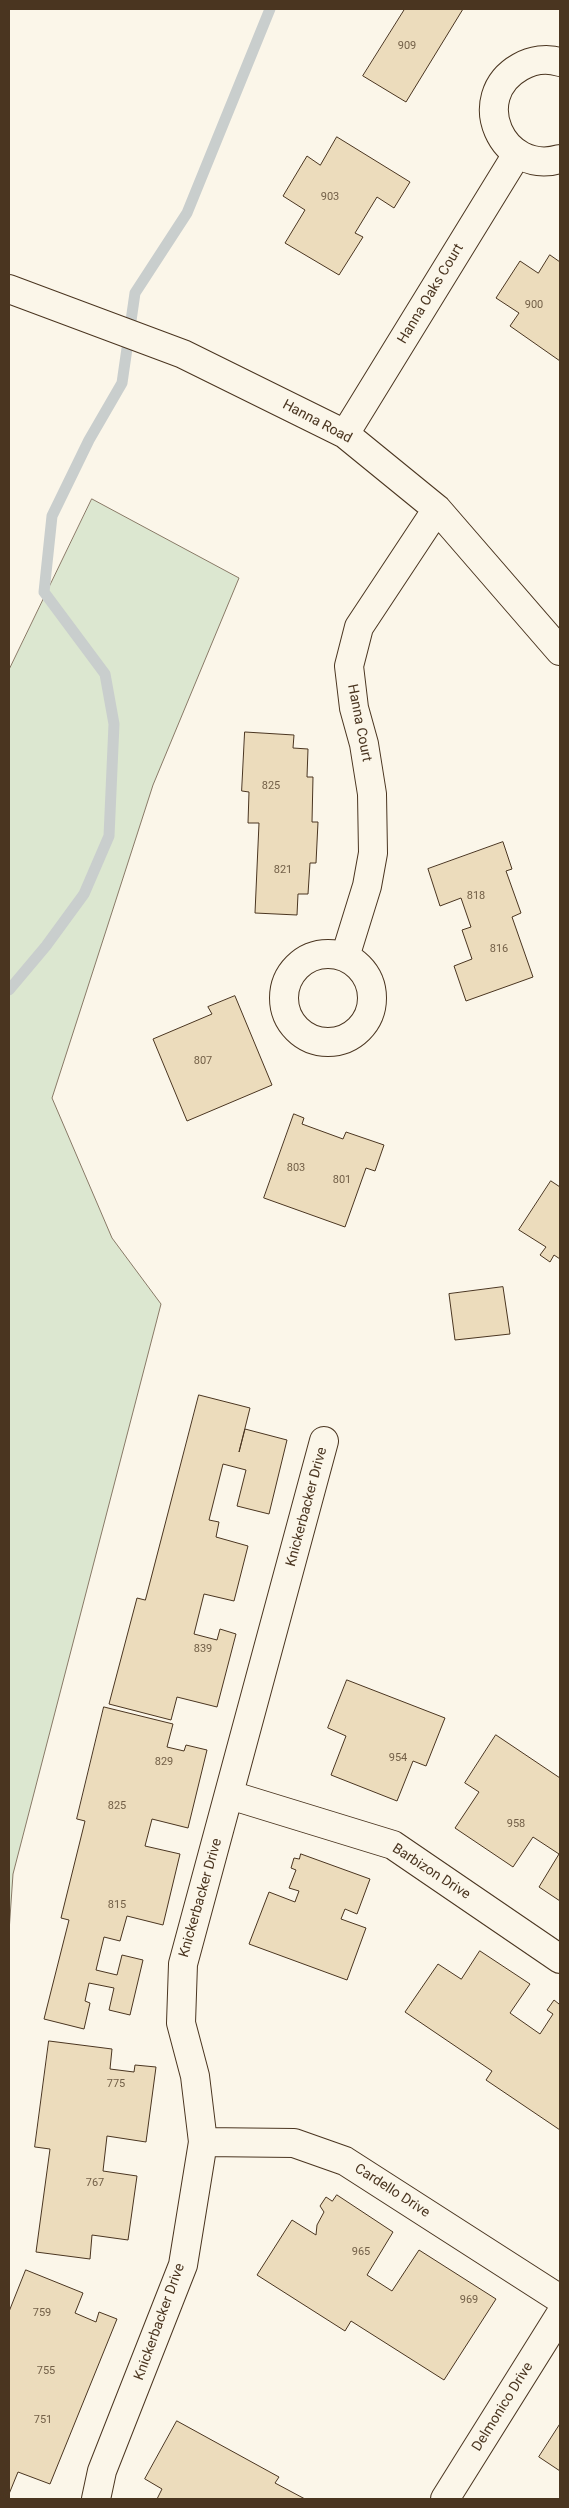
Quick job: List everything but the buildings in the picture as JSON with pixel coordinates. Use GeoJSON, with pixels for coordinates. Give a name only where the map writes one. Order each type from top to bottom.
{"type":"FeatureCollection","features":[{"type":"Feature","properties":{"kind":"street"},"geometry":{"type":"LineString","coordinates":[[560,62],[542,60],[527,63],[512,71],[502,83],[495,98],[494,113],[497,130],[505,143],[517,154],[533,161],[551,162],[560,159]]}},
{"type":"Feature","properties":{"kind":"street","name":"Hanna Oaks Court"},"geometry":{"type":"LineString","coordinates":[[345,434],[517,154]]}},
{"type":"Feature","properties":{"kind":"street","name":"Hanna Road"},"geometry":{"type":"LineString","coordinates":[[9,288],[183,354],[345,434],[437,509],[560,651]]}},
{"type":"Feature","properties":{"kind":"street","name":"Hanna Court"},"geometry":{"type":"LineString","coordinates":[[344,957],[367,886],[374,853],[372,794],[364,744],[354,708],[349,666],[359,627],[437,509]]}},
{"type":"Feature","properties":{"kind":"street","name":"Knickerbacker Drive"},"geometry":{"type":"LineString","coordinates":[[96,2499],[102,2471],[183,2266],[203,2142],[195,2076],[181,2023],[183,1964],[324,1440]]}},
{"type":"Feature","properties":{"kind":"street","name":"Barbizon Drive"},"geometry":{"type":"LineString","coordinates":[[230,1795],[392,1845],[560,1959]]}},
{"type":"Feature","properties":{"kind":"street","name":"Cardello Drive"},"geometry":{"type":"LineString","coordinates":[[203,2142],[294,2143],[344,2161],[560,2299]]}},
{"type":"Feature","properties":{"kind":"street","name":"Delmonico Drive"},"geometry":{"type":"LineString","coordinates":[[446,2499],[560,2316]]}},
{"type":"Feature","properties":{"kind":"green space"},"geometry":{"type":"Polygon","coordinates":[[[92,499],[239,578],[153,785],[52,1098],[112,1238],[161,1304],[13,1874],[9,1932],[9,670],[92,499]]]}},
{"type":"Feature","properties":{"kind":"waterway"},"geometry":{"type":"LineString","coordinates":[[9,990],[46,946],[84,894],[109,836],[114,724],[105,674],[44,592],[52,516],[89,440],[122,383],[135,293],[187,213],[270,9]]}}]}
